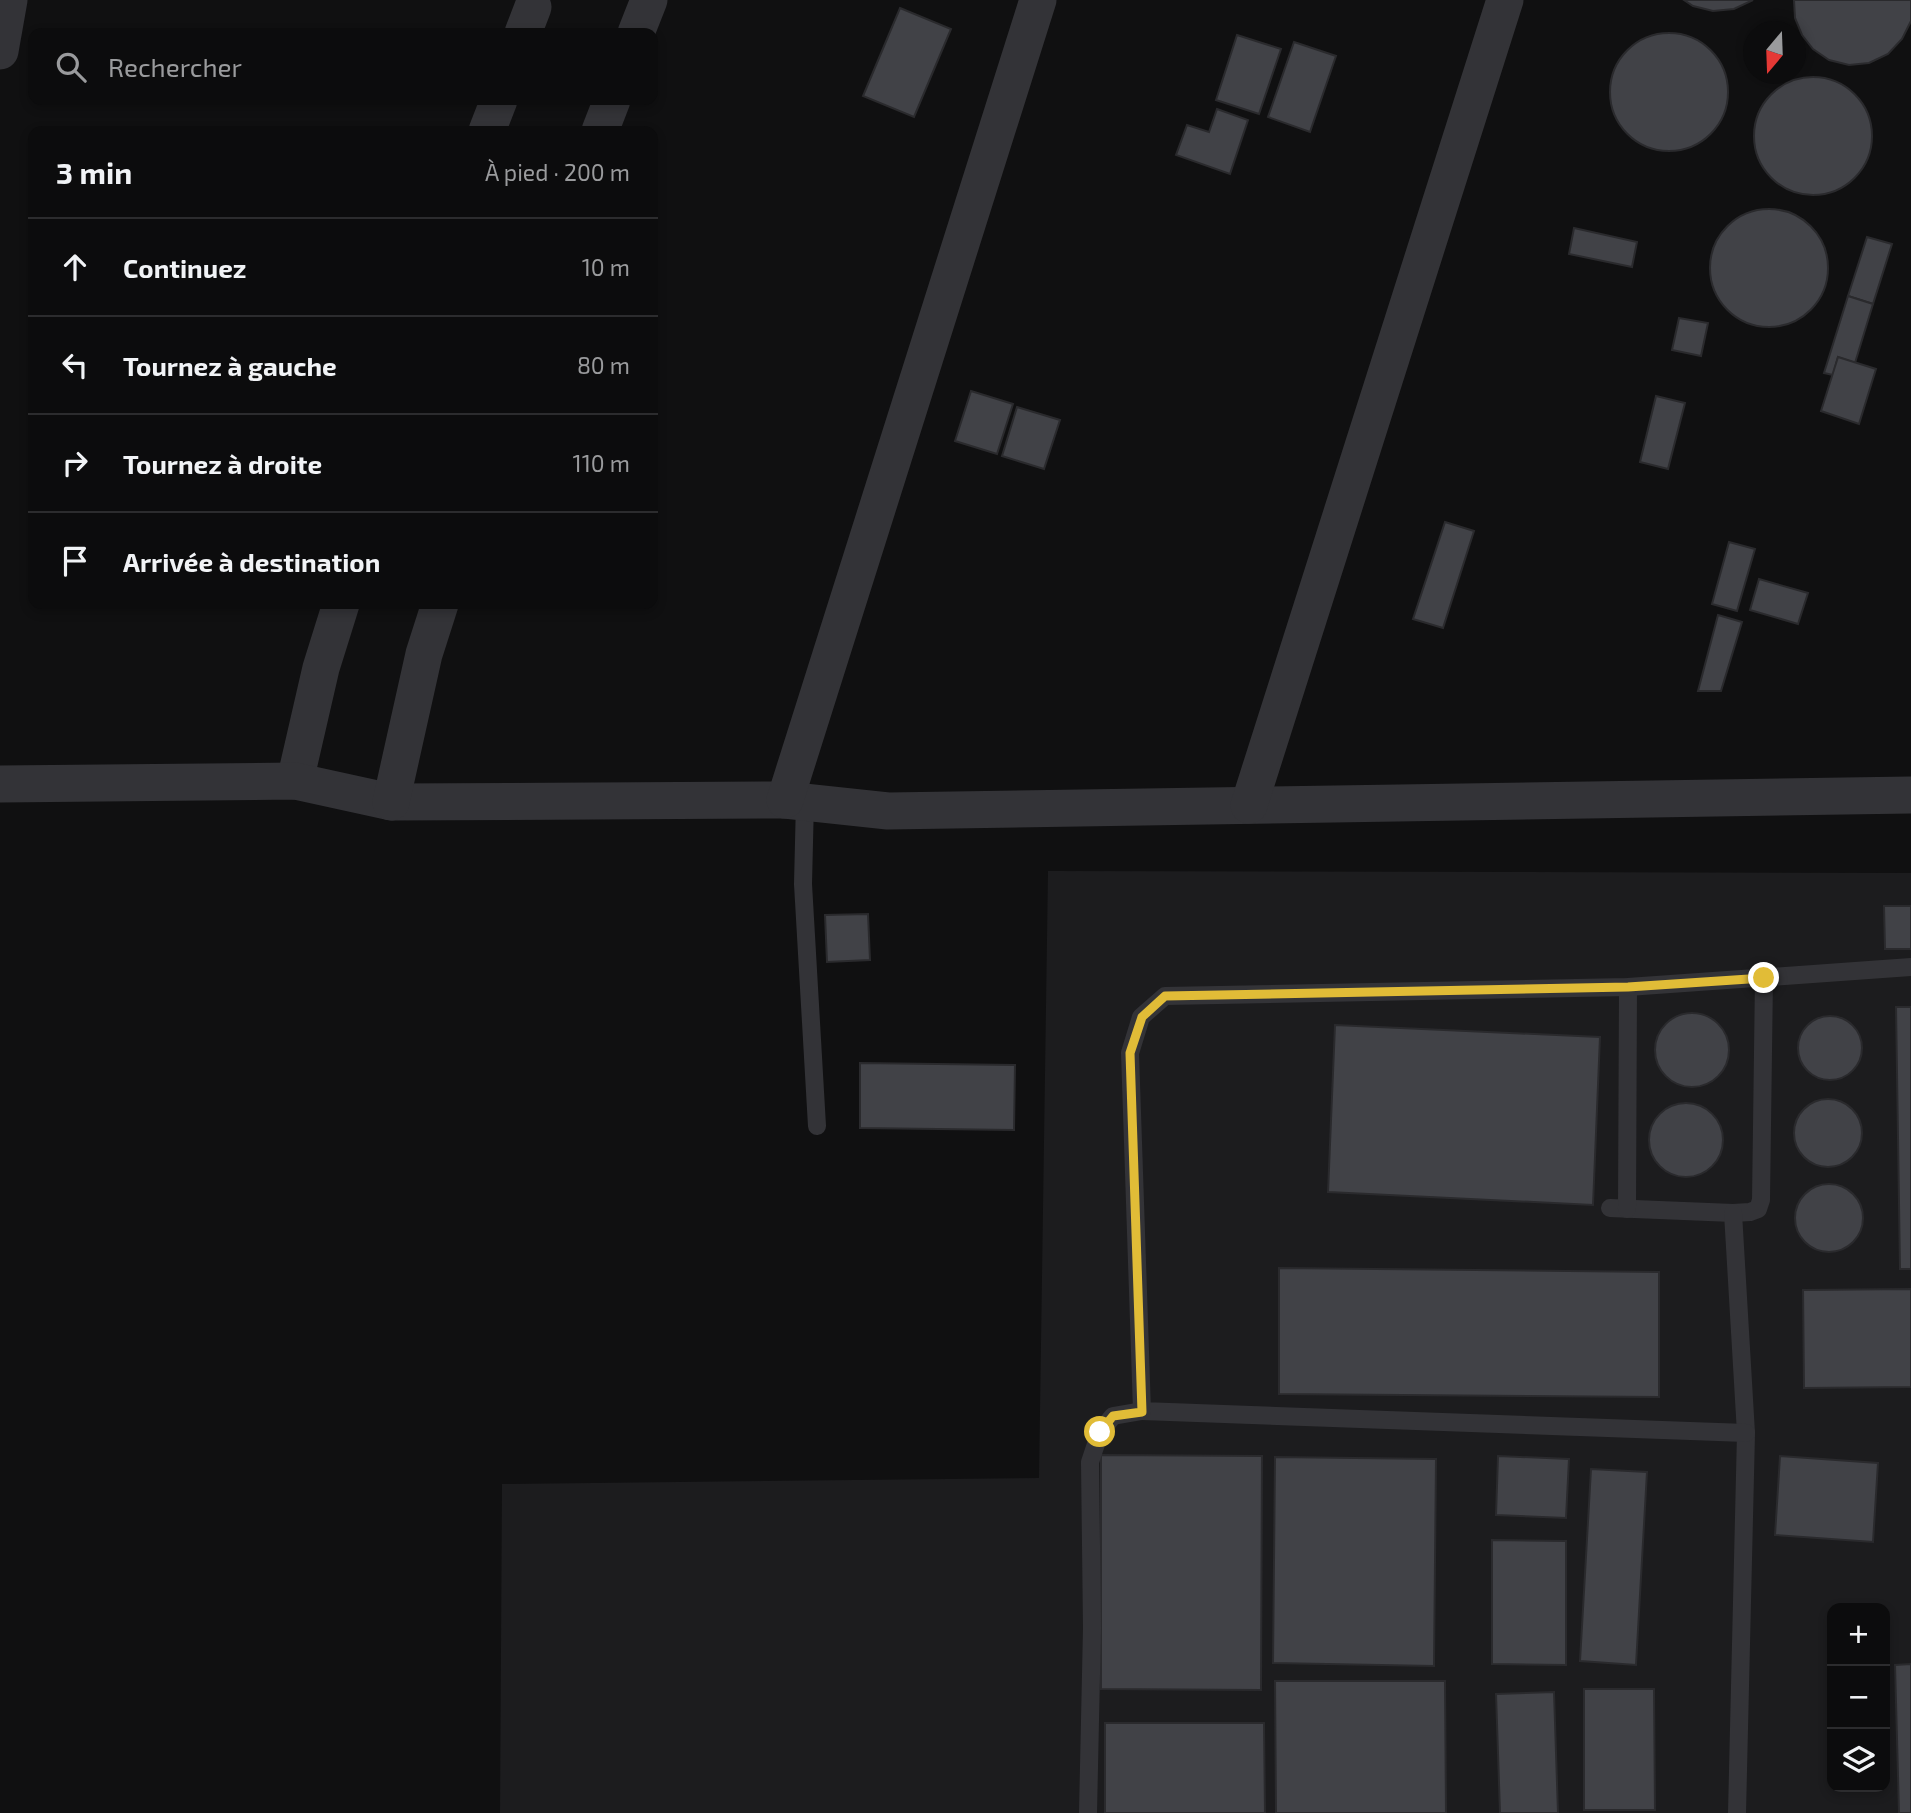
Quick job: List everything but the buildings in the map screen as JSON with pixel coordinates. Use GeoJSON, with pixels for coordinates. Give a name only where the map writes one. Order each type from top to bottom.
{"type":"FeatureCollection","features":[{"type":"Feature","properties":{"kind":"street"},"geometry":{"type":"LineString","coordinates":[[0,51],[9,0]]}},
{"type":"Feature","properties":{"kind":"street"},"geometry":{"type":"LineString","coordinates":[[638,28],[649,0]]}},
{"type":"Feature","properties":{"kind":"street"},"geometry":{"type":"LineString","coordinates":[[795,800],[1038,0]]}},
{"type":"Feature","properties":{"kind":"street"},"geometry":{"type":"LineString","coordinates":[[1249,805],[1505,0]]}},
{"type":"Feature","properties":{"kind":"street"},"geometry":{"type":"LineString","coordinates":[[489,126],[497,105]]}},
{"type":"Feature","properties":{"kind":"street"},"geometry":{"type":"LineString","coordinates":[[602,126],[610,105]]}},
{"type":"Feature","properties":{"kind":"street"},"geometry":{"type":"LineString","coordinates":[[295,781],[321,668],[339,609]]}},
{"type":"Feature","properties":{"kind":"street"},"geometry":{"type":"LineString","coordinates":[[391,802],[425,654],[438,609]]}},
{"type":"Feature","properties":{"kind":"street"},"geometry":{"type":"LineString","coordinates":[[0,784],[295,781],[391,802],[795,800],[888,811],[1911,795]]}},
{"type":"Feature","properties":{"kind":"lane"},"geometry":{"type":"LineString","coordinates":[[795,800],[803,884],[817,1126]]}},
{"type":"Feature","properties":{"kind":"lane"},"geometry":{"type":"LineString","coordinates":[[1142,1412],[1130,1053],[1142,1017],[1165,996],[1628,987],[1911,967]]}},
{"type":"Feature","properties":{"kind":"lane"},"geometry":{"type":"LineString","coordinates":[[1628,987],[1618,1208],[1750,1212],[1758,1209],[1761,1200],[1764,978]]}},
{"type":"Feature","properties":{"kind":"lane"},"geometry":{"type":"LineString","coordinates":[[1733,1213],[1746,1433],[1737,1813]]}},
{"type":"Feature","properties":{"kind":"lane"},"geometry":{"type":"LineString","coordinates":[[1088,1813],[1090,1462],[1100,1432],[1113,1416],[1142,1412],[1746,1433]]}},
{"type":"Feature","properties":{"kind":"shaded area"},"geometry":{"type":"Polygon","coordinates":[[[1048,871],[1911,873],[1911,1813],[500,1813],[502,1484],[1039,1478],[1048,871]]]}},
{"type":"Feature","properties":{"kind":"route"},"geometry":{"type":"LineString","coordinates":[[1100,1432],[1113,1416],[1142,1412],[1130,1053],[1142,1017],[1165,996],[1628,987],[1764,978]]}}]}
